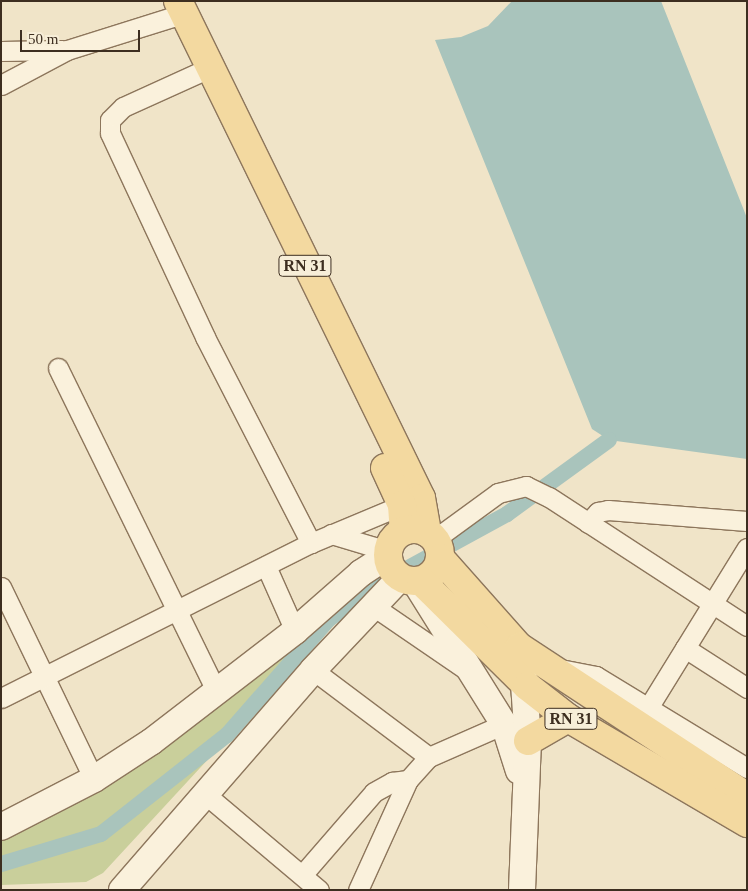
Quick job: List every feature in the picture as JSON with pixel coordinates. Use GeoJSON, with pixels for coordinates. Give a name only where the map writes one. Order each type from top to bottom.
{"type":"FeatureCollection","features":[{"type":"Feature","properties":{"kind":"main road","name":"RN 31"},"geometry":{"type":"LineString","coordinates":[[171,7],[198,73],[412,551],[527,686],[568,718],[747,823]]}},
{"type":"Feature","properties":{"kind":"main road","name":"RN 31"},"geometry":{"type":"LineString","coordinates":[[171,7],[421,498],[412,551]]}},
{"type":"Feature","properties":{"kind":"main road","name":"RN 31"},"geometry":{"type":"LineString","coordinates":[[412,551],[519,647],[550,668],[686,744],[747,797]]}},
{"type":"Feature","properties":{"kind":"main road"},"geometry":{"type":"LineString","coordinates":[[122,890],[313,670],[373,606],[412,551]]}},
{"type":"Feature","properties":{"kind":"main road"},"geometry":{"type":"LineString","coordinates":[[1,827],[94,779],[151,742],[295,631],[361,573],[412,551]]}},
{"type":"Feature","properties":{"kind":"main road"},"geometry":{"type":"LineString","coordinates":[[412,551],[474,674],[504,724],[524,791]]}},
{"type":"Feature","properties":{"kind":"main road"},"geometry":{"type":"LineString","coordinates":[[519,647],[527,686],[528,740],[524,791],[522,890]]}},
{"type":"Feature","properties":{"kind":"main road"},"geometry":{"type":"LineString","coordinates":[[528,740],[568,718]]}},
{"type":"Feature","properties":{"kind":"street"},"geometry":{"type":"LineString","coordinates":[[1,85],[67,50],[171,7]]}},
{"type":"Feature","properties":{"kind":"street"},"geometry":{"type":"LineString","coordinates":[[1,51],[67,50]]}},
{"type":"Feature","properties":{"kind":"street"},"geometry":{"type":"LineString","coordinates":[[198,73],[123,107],[110,120],[110,133],[204,337],[312,543]]}},
{"type":"Feature","properties":{"kind":"street"},"geometry":{"type":"LineString","coordinates":[[58,368],[179,611],[216,691]]}},
{"type":"Feature","properties":{"kind":"street"},"geometry":{"type":"LineString","coordinates":[[331,534],[412,551],[478,506],[516,486],[526,486],[548,497],[588,522],[747,626]]}},
{"type":"Feature","properties":{"kind":"street"},"geometry":{"type":"LineString","coordinates":[[588,522],[598,512],[608,510],[747,521]]}},
{"type":"Feature","properties":{"kind":"street"},"geometry":{"type":"LineString","coordinates":[[1,698],[331,534],[412,551]]}},
{"type":"Feature","properties":{"kind":"street"},"geometry":{"type":"LineString","coordinates":[[648,708],[710,603],[747,548]]}},
{"type":"Feature","properties":{"kind":"street"},"geometry":{"type":"LineString","coordinates":[[266,566],[295,631]]}},
{"type":"Feature","properties":{"kind":"street"},"geometry":{"type":"LineString","coordinates":[[1,587],[94,779]]}},
{"type":"Feature","properties":{"kind":"street"},"geometry":{"type":"LineString","coordinates":[[373,606],[474,674]]}},
{"type":"Feature","properties":{"kind":"street"},"geometry":{"type":"LineString","coordinates":[[685,648],[747,688]]}},
{"type":"Feature","properties":{"kind":"street"},"geometry":{"type":"LineString","coordinates":[[550,668],[589,673],[648,708],[686,744],[747,768]]}},
{"type":"Feature","properties":{"kind":"street"},"geometry":{"type":"LineString","coordinates":[[313,670],[429,757]]}},
{"type":"Feature","properties":{"kind":"street"},"geometry":{"type":"LineString","coordinates":[[358,890],[408,780],[429,757],[504,724]]}},
{"type":"Feature","properties":{"kind":"street"},"geometry":{"type":"LineString","coordinates":[[303,874],[374,792],[392,782],[408,780]]}},
{"type":"Feature","properties":{"kind":"street"},"geometry":{"type":"LineString","coordinates":[[205,794],[303,874],[319,890]]}},
{"type":"Feature","properties":{"kind":"green space"},"geometry":{"type":"Polygon","coordinates":[[[379,575],[382,587],[333,624],[103,873],[86,882],[1,885],[1,833],[379,575]]]}},
{"type":"Feature","properties":{"kind":"water"},"geometry":{"type":"Polygon","coordinates":[[[512,1],[661,1],[747,218],[747,459],[609,440],[592,429],[435,40],[461,37],[488,26],[512,1]]]}},
{"type":"Feature","properties":{"kind":"waterway"},"geometry":{"type":"LineString","coordinates":[[1,864],[101,834],[227,735],[329,619],[377,585],[507,514],[609,440]]}}]}
